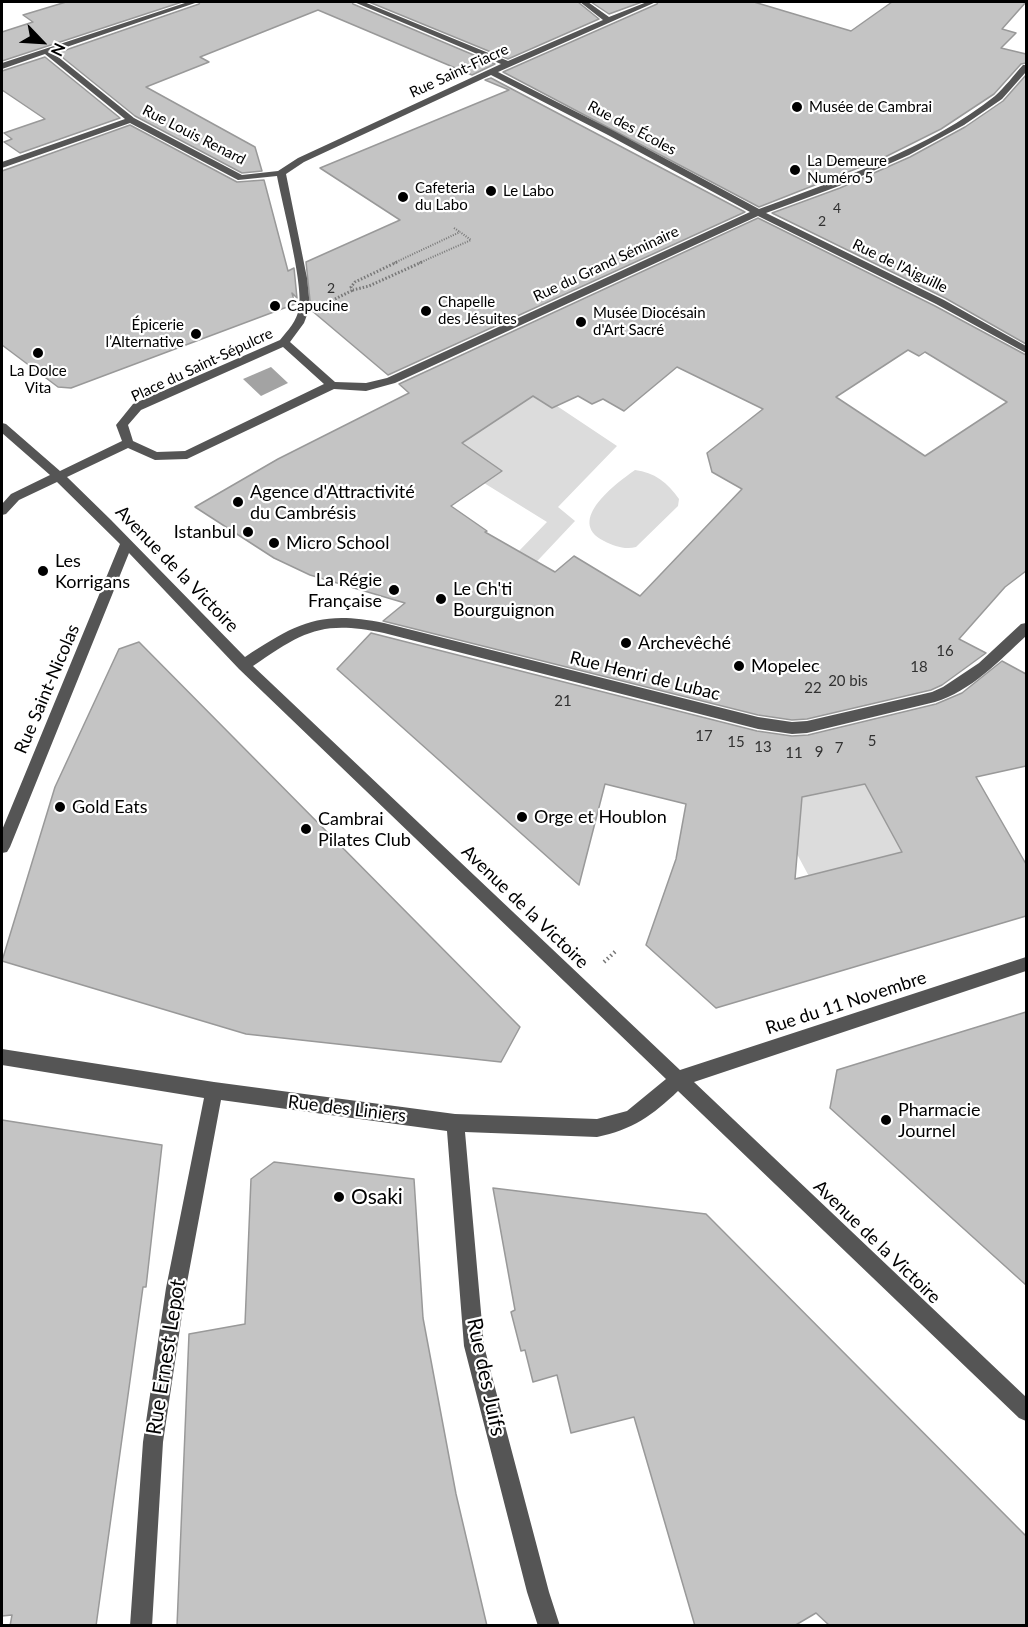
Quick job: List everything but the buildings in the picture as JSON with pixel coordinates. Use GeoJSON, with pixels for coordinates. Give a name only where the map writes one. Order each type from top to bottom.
{"type":"FeatureCollection","features":[{"type":"Feature","properties":{"kind":"street"},"geometry":{"type":"LineString","coordinates":[[2,66],[195,2]]}},
{"type":"Feature","properties":{"kind":"street"},"geometry":{"type":"LineString","coordinates":[[358,2],[508,64]]}},
{"type":"Feature","properties":{"kind":"street"},"geometry":{"type":"LineString","coordinates":[[584,2],[609,21]]}},
{"type":"Feature","properties":{"kind":"street","name":"Rue Saint-Fiacre"},"geometry":{"type":"LineString","coordinates":[[282,173],[301,160],[508,64],[652,2]]}},
{"type":"Feature","properties":{"kind":"street","name":"Rue Louis Renard"},"geometry":{"type":"LineString","coordinates":[[45,51],[131,120],[241,178],[282,173]]}},
{"type":"Feature","properties":{"kind":"street","name":"Rue du Grand Séminaire"},"geometry":{"type":"LineString","coordinates":[[332,385],[366,387],[382,385],[759,213],[836,184],[906,153],[961,123],[999,97],[1026,68]]}},
{"type":"Feature","properties":{"kind":"street","name":"Rue des Écoles"},"geometry":{"type":"LineString","coordinates":[[491,72],[611,133],[759,213]]}},
{"type":"Feature","properties":{"kind":"street"},"geometry":{"type":"LineString","coordinates":[[2,165],[131,120]]}},
{"type":"Feature","properties":{"kind":"street"},"geometry":{"type":"LineString","coordinates":[[282,173],[302,278],[305,307],[303,316],[284,342]]}},
{"type":"Feature","properties":{"kind":"street","name":"Rue de l'Aiguille"},"geometry":{"type":"LineString","coordinates":[[759,213],[940,302],[1026,350]]}},
{"type":"Feature","properties":{"kind":"street","name":"Place du Saint-Sépulcre"},"geometry":{"type":"LineString","coordinates":[[128,443],[122,425],[137,408],[284,342],[332,385]]}},
{"type":"Feature","properties":{"kind":"street"},"geometry":{"type":"LineString","coordinates":[[2,511],[15,497],[128,443],[155,456],[187,454],[332,385]]}},
{"type":"Feature","properties":{"kind":"street","name":"Avenue de la Victoire"},"geometry":{"type":"LineString","coordinates":[[2,427],[58,476],[244,665],[1026,1411]]}},
{"type":"Feature","properties":{"kind":"street","name":"Rue Saint-Nicolas"},"geometry":{"type":"LineString","coordinates":[[2,847],[126,545]]}},
{"type":"Feature","properties":{"kind":"street","name":"Rue Henri de Lubac"},"geometry":{"type":"LineString","coordinates":[[244,665],[309,627],[324,622],[355,623],[384,628],[739,719],[792,728],[935,697],[949,691],[986,665],[1026,628]]}},
{"type":"Feature","properties":{"kind":"street","name":"Rue du 11 Novembre"},"geometry":{"type":"LineString","coordinates":[[678,1079],[1026,964]]}},
{"type":"Feature","properties":{"kind":"street","name":"Rue des Liniers"},"geometry":{"type":"LineString","coordinates":[[2,1057],[214,1091],[455,1123],[597,1128],[617,1125],[639,1116],[678,1079]]}},
{"type":"Feature","properties":{"kind":"street","name":"Rue Ernest Lepot"},"geometry":{"type":"LineString","coordinates":[[141,1626],[153,1442],[176,1288],[214,1091]]}},
{"type":"Feature","properties":{"kind":"street","name":"Rue des Juifs"},"geometry":{"type":"LineString","coordinates":[[455,1123],[474,1346],[537,1592],[549,1626]]}},
{"type":"Feature","properties":{"kind":"path"},"geometry":{"type":"LineString","coordinates":[[454,228],[460,232],[471,240],[369,286],[353,290],[351,287],[355,282],[460,232]]}},
{"type":"Feature","properties":{"kind":"shaded area"},"geometry":{"type":"Polygon","coordinates":[[[271,367],[288,383],[261,396],[243,379],[271,367]]]}},
{"type":"Feature","properties":{"kind":"shaded area"},"geometry":{"type":"Polygon","coordinates":[[[533,396],[552,408],[557,406],[617,446],[558,507],[575,521],[526,573],[518,552],[547,522],[484,483],[501,471],[461,443],[533,396]]]}},
{"type":"Feature","properties":{"kind":"shaded area"},"geometry":{"type":"Polygon","coordinates":[[[635,470],[648,473],[665,483],[679,499],[678,506],[636,547],[624,548],[604,541],[593,533],[590,523],[592,513],[607,492],[635,470]]]}},
{"type":"Feature","properties":{"kind":"shaded area"},"geometry":{"type":"Polygon","coordinates":[[[865,784],[902,852],[819,895],[797,854],[802,797],[865,784]]]}},
{"type":"Feature","properties":{"kind":"place","name":"Musée de Cambrai"},"geometry":{"type":"Point","coordinates":[797,107]}},
{"type":"Feature","properties":{"kind":"place","name":"La Demeure Numéro 5"},"geometry":{"type":"Point","coordinates":[795,170]}},
{"type":"Feature","properties":{"kind":"place","name":"Le Labo"},"geometry":{"type":"Point","coordinates":[491,191]}},
{"type":"Feature","properties":{"kind":"place","name":"Cafeteria du Labo"},"geometry":{"type":"Point","coordinates":[403,197]}},
{"type":"Feature","properties":{"kind":"place","name":"Capucine"},"geometry":{"type":"Point","coordinates":[275,306]}},
{"type":"Feature","properties":{"kind":"place","name":"Chapelle des Jésuites"},"geometry":{"type":"Point","coordinates":[426,311]}},
{"type":"Feature","properties":{"kind":"place","name":"Musée Diocésain d'Art Sacré"},"geometry":{"type":"Point","coordinates":[581,322]}},
{"type":"Feature","properties":{"kind":"place","name":"Épicerie l’Alternative"},"geometry":{"type":"Point","coordinates":[196,334]}},
{"type":"Feature","properties":{"kind":"place","name":"La Dolce Vita"},"geometry":{"type":"Point","coordinates":[38,353]}},
{"type":"Feature","properties":{"kind":"place","name":"Agence d'Attractivité du Cambrésis"},"geometry":{"type":"Point","coordinates":[238,502]}},
{"type":"Feature","properties":{"kind":"place","name":"Istanbul"},"geometry":{"type":"Point","coordinates":[248,532]}},
{"type":"Feature","properties":{"kind":"place","name":"Micro School"},"geometry":{"type":"Point","coordinates":[274,543]}},
{"type":"Feature","properties":{"kind":"place","name":"Les Korrigans"},"geometry":{"type":"Point","coordinates":[43,571]}},
{"type":"Feature","properties":{"kind":"place","name":"La Régie Française"},"geometry":{"type":"Point","coordinates":[394,590]}},
{"type":"Feature","properties":{"kind":"place","name":"Le Ch'ti Bourguignon"},"geometry":{"type":"Point","coordinates":[441,599]}},
{"type":"Feature","properties":{"kind":"place","name":"Archevêché"},"geometry":{"type":"Point","coordinates":[626,643]}},
{"type":"Feature","properties":{"kind":"place","name":"Mopelec"},"geometry":{"type":"Point","coordinates":[739,666]}},
{"type":"Feature","properties":{"kind":"place","name":"Gold Eats"},"geometry":{"type":"Point","coordinates":[60,807]}},
{"type":"Feature","properties":{"kind":"place","name":"Orge et Houblon"},"geometry":{"type":"Point","coordinates":[522,817]}},
{"type":"Feature","properties":{"kind":"place","name":"Cambrai Pilates Club"},"geometry":{"type":"Point","coordinates":[306,829]}},
{"type":"Feature","properties":{"kind":"place","name":"Pharmacie Journel"},"geometry":{"type":"Point","coordinates":[886,1120]}},
{"type":"Feature","properties":{"kind":"place","name":"Osaki"},"geometry":{"type":"Point","coordinates":[339,1197]}}]}
